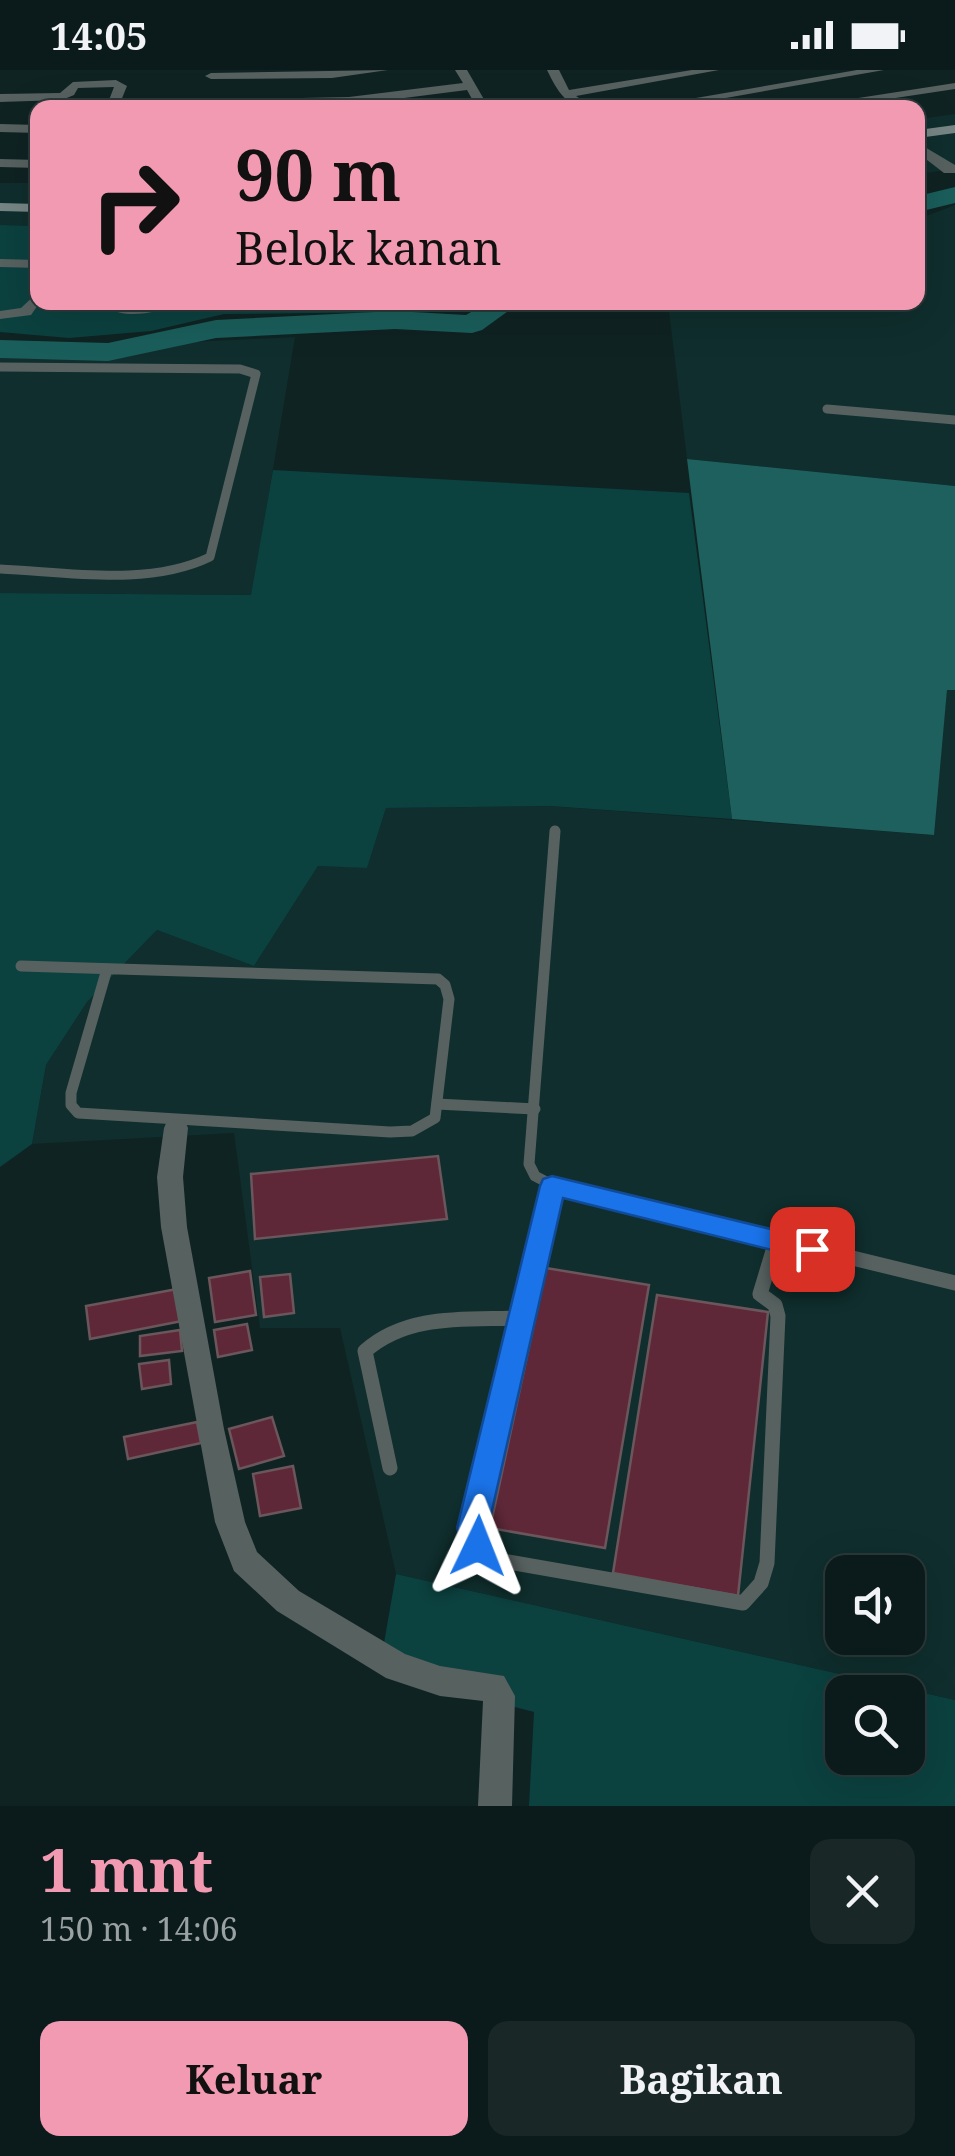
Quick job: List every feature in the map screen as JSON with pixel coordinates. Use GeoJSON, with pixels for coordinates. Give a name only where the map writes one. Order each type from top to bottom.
{"type":"FeatureCollection","features":[{"type":"Feature","properties":{"kind":"main road"},"geometry":{"type":"LineString","coordinates":[[925,119],[955,117]]}},
{"type":"Feature","properties":{"kind":"main road"},"geometry":{"type":"LineString","coordinates":[[925,133],[955,129]]}},
{"type":"Feature","properties":{"kind":"main road"},"geometry":{"type":"LineString","coordinates":[[0,207],[30,208]]}},
{"type":"Feature","properties":{"kind":"main road"},"geometry":{"type":"LineString","coordinates":[[0,220],[30,220]]}},
{"type":"Feature","properties":{"kind":"street"},"geometry":{"type":"LineString","coordinates":[[204,100],[213,73],[332,75],[382,70]]}},
{"type":"Feature","properties":{"kind":"street"},"geometry":{"type":"LineString","coordinates":[[461,70],[479,100]]}},
{"type":"Feature","properties":{"kind":"street"},"geometry":{"type":"LineString","coordinates":[[553,70],[565,94],[574,100]]}},
{"type":"Feature","properties":{"kind":"street"},"geometry":{"type":"LineString","coordinates":[[565,94],[713,70]]}},
{"type":"Feature","properties":{"kind":"street"},"geometry":{"type":"LineString","coordinates":[[799,70],[846,100],[955,86]]}},
{"type":"Feature","properties":{"kind":"street"},"geometry":{"type":"LineString","coordinates":[[689,100],[878,70]]}},
{"type":"Feature","properties":{"kind":"street"},"geometry":{"type":"LineString","coordinates":[[0,98],[62,96],[75,85],[116,83],[121,86],[115,100]]}},
{"type":"Feature","properties":{"kind":"street"},"geometry":{"type":"LineString","coordinates":[[358,100],[469,86]]}},
{"type":"Feature","properties":{"kind":"street"},"geometry":{"type":"LineString","coordinates":[[0,128],[30,129]]}},
{"type":"Feature","properties":{"kind":"street"},"geometry":{"type":"LineString","coordinates":[[925,151],[952,169]]}},
{"type":"Feature","properties":{"kind":"street"},"geometry":{"type":"LineString","coordinates":[[0,163],[30,164]]}},
{"type":"Feature","properties":{"kind":"street"},"geometry":{"type":"LineString","coordinates":[[933,172],[952,169]]}},
{"type":"Feature","properties":{"kind":"street"},"geometry":{"type":"LineString","coordinates":[[0,263],[30,264]]}},
{"type":"Feature","properties":{"kind":"street"},"geometry":{"type":"LineString","coordinates":[[0,315],[26,312],[30,307]]}},
{"type":"Feature","properties":{"kind":"street"},"geometry":{"type":"LineString","coordinates":[[176,1128],[170,1177],[174,1227],[210,1428],[230,1522],[245,1561],[288,1601],[397,1668],[440,1681],[494,1687],[499,1696],[495,1806]]}},
{"type":"Feature","properties":{"kind":"lane"},"geometry":{"type":"LineString","coordinates":[[0,367],[240,369],[256,374],[210,557],[201,564],[163,573],[0,570]]}},
{"type":"Feature","properties":{"kind":"lane"},"geometry":{"type":"LineString","coordinates":[[827,409],[955,420]]}},
{"type":"Feature","properties":{"kind":"lane"},"geometry":{"type":"LineString","coordinates":[[555,830],[529,1164],[535,1176],[552,1186],[955,1283]]}},
{"type":"Feature","properties":{"kind":"lane"},"geometry":{"type":"LineString","coordinates":[[20,966],[438,980],[446,986],[449,998],[438,1104],[429,1124],[412,1131],[390,1132],[78,1112],[70,1105],[71,1093],[107,969]]}},
{"type":"Feature","properties":{"kind":"lane"},"geometry":{"type":"LineString","coordinates":[[438,1104],[535,1110]]}},
{"type":"Feature","properties":{"kind":"lane"},"geometry":{"type":"LineString","coordinates":[[552,1186],[472,1528],[478,1546],[496,1560],[743,1603],[762,1583],[767,1562],[778,1316],[774,1304],[760,1294],[776,1241]]}},
{"type":"Feature","properties":{"kind":"lane"},"geometry":{"type":"LineString","coordinates":[[390,1468],[364,1350],[378,1335],[404,1326],[519,1318]]}},
{"type":"Feature","properties":{"kind":"shaded area"},"geometry":{"type":"Polygon","coordinates":[[[955,114],[955,169],[925,173],[925,118],[955,114]]]}},
{"type":"Feature","properties":{"kind":"shaded area"},"geometry":{"type":"Polygon","coordinates":[[[0,183],[30,183],[30,226],[0,225],[0,183]]]}},
{"type":"Feature","properties":{"kind":"shaded area"},"geometry":{"type":"Polygon","coordinates":[[[955,205],[955,486],[687,459],[669,310],[925,310],[925,216],[955,205]]]}},
{"type":"Feature","properties":{"kind":"shaded area"},"geometry":{"type":"Polygon","coordinates":[[[0,225],[30,226],[30,310],[408,310],[224,314],[151,331],[69,338],[0,332],[0,225]]]}},
{"type":"Feature","properties":{"kind":"shaded area"},"geometry":{"type":"Polygon","coordinates":[[[295,337],[252,595],[0,593],[0,355],[26,359],[140,354],[190,342],[295,337]]]}},
{"type":"Feature","properties":{"kind":"shaded area"},"geometry":{"type":"Polygon","coordinates":[[[687,459],[955,486],[955,690],[947,690],[934,835],[732,819],[687,459]]]}},
{"type":"Feature","properties":{"kind":"shaded area"},"geometry":{"type":"Polygon","coordinates":[[[273,470],[689,493],[732,819],[550,806],[386,808],[367,868],[318,866],[254,966],[157,930],[87,1002],[46,1065],[32,1144],[0,1167],[0,593],[251,595],[273,470]]]}},
{"type":"Feature","properties":{"kind":"shaded area"},"geometry":{"type":"Polygon","coordinates":[[[947,689],[955,690],[955,1700],[925,1693],[925,1675],[844,1675],[396,1574],[340,1328],[260,1328],[234,1133],[32,1144],[46,1065],[87,1002],[157,930],[254,966],[318,866],[367,867],[386,808],[550,806],[933,835],[947,689]]]}},
{"type":"Feature","properties":{"kind":"shaded area"},"geometry":{"type":"Polygon","coordinates":[[[396,1574],[844,1675],[825,1675],[825,1775],[925,1775],[925,1693],[955,1700],[955,1806],[529,1806],[534,1712],[379,1672],[396,1574]]]}},
{"type":"Feature","properties":{"kind":"building"},"geometry":{"type":"Polygon","coordinates":[[[438,1156],[447,1219],[255,1239],[251,1174],[438,1156]]]}},
{"type":"Feature","properties":{"kind":"building"},"geometry":{"type":"Polygon","coordinates":[[[546,1268],[649,1285],[605,1548],[490,1528],[546,1268]]]}},
{"type":"Feature","properties":{"kind":"building"},"geometry":{"type":"Polygon","coordinates":[[[250,1271],[256,1315],[215,1322],[209,1278],[250,1271]]]}},
{"type":"Feature","properties":{"kind":"building"},"geometry":{"type":"Polygon","coordinates":[[[290,1274],[294,1313],[264,1317],[260,1277],[290,1274]]]}},
{"type":"Feature","properties":{"kind":"building"},"geometry":{"type":"Polygon","coordinates":[[[177,1289],[182,1321],[90,1339],[86,1306],[177,1289]]]}},
{"type":"Feature","properties":{"kind":"building"},"geometry":{"type":"Polygon","coordinates":[[[657,1295],[768,1312],[738,1596],[613,1573],[657,1295]]]}},
{"type":"Feature","properties":{"kind":"building"},"geometry":{"type":"Polygon","coordinates":[[[247,1324],[252,1350],[218,1357],[214,1330],[247,1324]]]}},
{"type":"Feature","properties":{"kind":"building"},"geometry":{"type":"Polygon","coordinates":[[[180,1330],[182,1351],[140,1356],[140,1336],[180,1330]]]}},
{"type":"Feature","properties":{"kind":"building"},"geometry":{"type":"Polygon","coordinates":[[[169,1360],[171,1384],[142,1389],[139,1364],[169,1360]]]}},
{"type":"Feature","properties":{"kind":"building"},"geometry":{"type":"Polygon","coordinates":[[[272,1417],[284,1456],[239,1469],[229,1429],[272,1417]]]}},
{"type":"Feature","properties":{"kind":"building"},"geometry":{"type":"Polygon","coordinates":[[[197,1422],[201,1443],[128,1459],[124,1437],[197,1422]]]}},
{"type":"Feature","properties":{"kind":"building"},"geometry":{"type":"Polygon","coordinates":[[[293,1466],[301,1508],[260,1516],[253,1474],[293,1466]]]}},
{"type":"Feature","properties":{"kind":"waterway"},"geometry":{"type":"LineString","coordinates":[[925,202],[955,195]]}},
{"type":"Feature","properties":{"kind":"waterway"},"geometry":{"type":"LineString","coordinates":[[0,349],[108,352],[216,329],[395,320],[472,324],[495,310]]}},
{"type":"Feature","properties":{"kind":"route"},"geometry":{"type":"LineString","coordinates":[[478,1546],[472,1528],[552,1186],[812,1249]]}}]}
